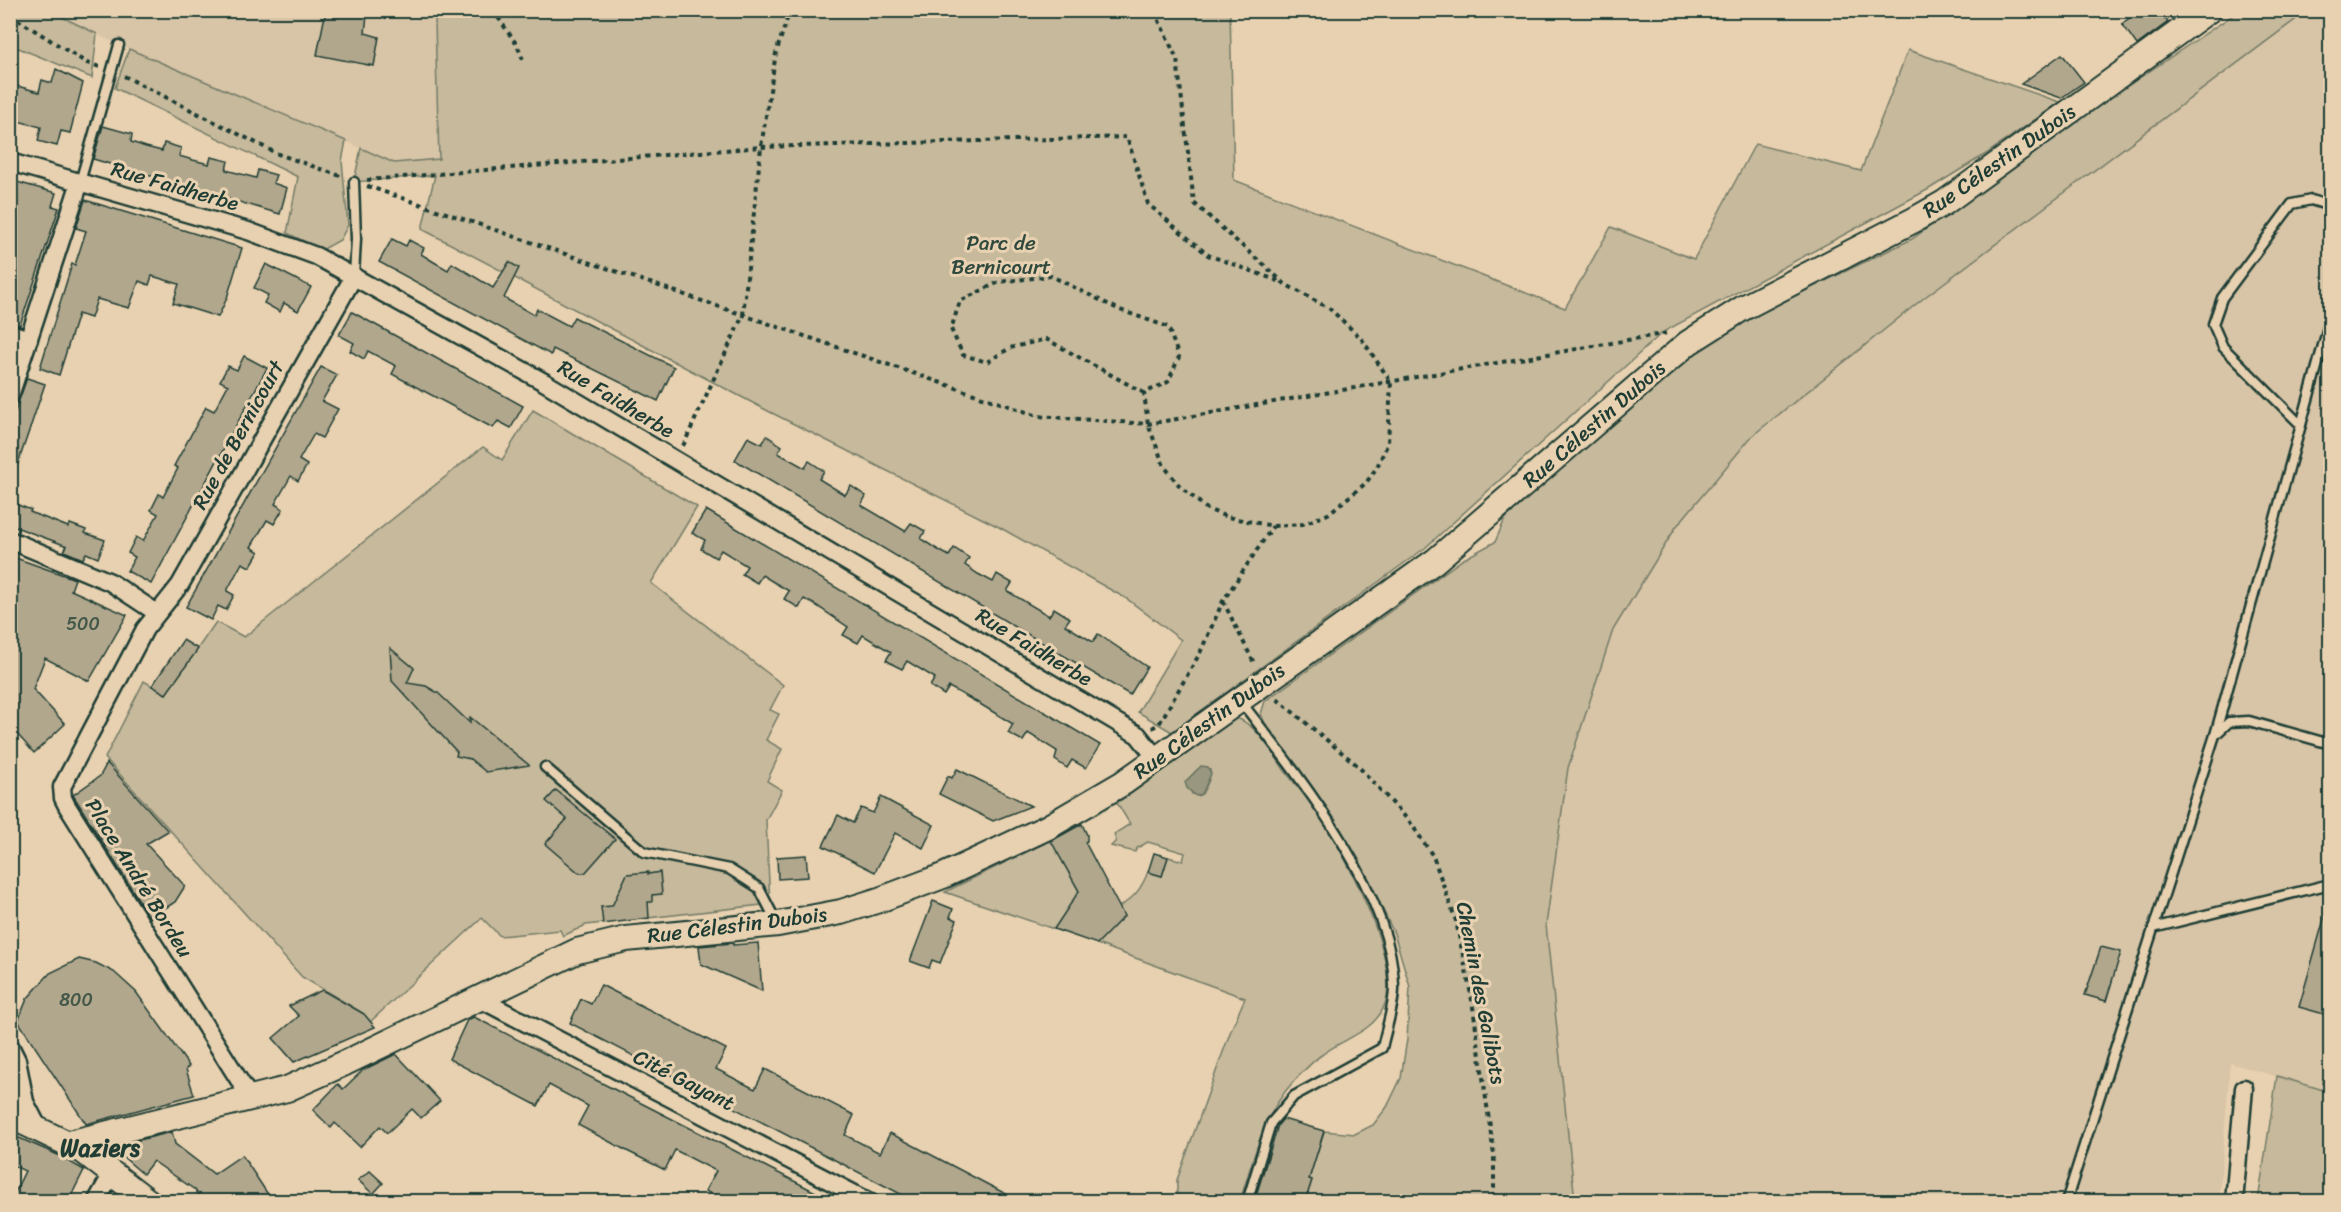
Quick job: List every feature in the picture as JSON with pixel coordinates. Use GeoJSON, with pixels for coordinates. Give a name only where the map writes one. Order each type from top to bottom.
{"type":"FeatureCollection","features":[{"type":"Feature","properties":{"kind":"street","name":"Rue Célestin Dubois"},"geometry":{"type":"LineString","coordinates":[[69,1143],[286,1089],[322,1074],[563,957],[607,942],[778,924],[841,912],[943,876],[1066,818],[1157,759],[1436,561],[1637,385],[1701,334],[1743,308],[1935,208],[1968,187],[2209,10]]}},
{"type":"Feature","properties":{"kind":"street","name":"Rue Faidherbe"},"geometry":{"type":"LineString","coordinates":[[10,162],[271,238],[316,256],[526,372],[1138,735],[1157,759]]}},
{"type":"Feature","properties":{"kind":"street"},"geometry":{"type":"LineString","coordinates":[[10,396],[80,182]]}},
{"type":"Feature","properties":{"kind":"street","name":"Rue de Bernicourt"},"geometry":{"type":"LineString","coordinates":[[157,613],[180,585],[354,276]]}},
{"type":"Feature","properties":{"kind":"street"},"geometry":{"type":"LineString","coordinates":[[10,333],[29,339]]}},
{"type":"Feature","properties":{"kind":"street"},"geometry":{"type":"LineString","coordinates":[[10,540],[110,582],[157,613]]}},
{"type":"Feature","properties":{"kind":"street","name":"Place André Bordeu"},"geometry":{"type":"LineString","coordinates":[[157,613],[145,629],[63,782],[63,798],[251,1099]]}},
{"type":"Feature","properties":{"kind":"street","name":"Cité Gayant"},"geometry":{"type":"LineString","coordinates":[[478,998],[870,1202]]}},
{"type":"Feature","properties":{"kind":"street"},"geometry":{"type":"LineString","coordinates":[[10,1046],[17,1060],[25,1102],[39,1129]]}},
{"type":"Feature","properties":{"kind":"street"},"geometry":{"type":"LineString","coordinates":[[2235,1202],[2244,1088]]}},
{"type":"Feature","properties":{"kind":"street"},"geometry":{"type":"LineString","coordinates":[[10,1116],[69,1143],[113,1172],[149,1202]]}},
{"type":"Feature","properties":{"kind":"street"},"geometry":{"type":"LineString","coordinates":[[96,1202],[113,1172]]}},
{"type":"Feature","properties":{"kind":"lane"},"geometry":{"type":"LineString","coordinates":[[80,182],[119,45]]}},
{"type":"Feature","properties":{"kind":"lane"},"geometry":{"type":"LineString","coordinates":[[354,182],[356,239],[354,276]]}},
{"type":"Feature","properties":{"kind":"lane"},"geometry":{"type":"LineString","coordinates":[[2301,425],[2223,348],[2213,324],[2222,298],[2292,204],[2311,200],[2331,206]]}},
{"type":"Feature","properties":{"kind":"lane"},"geometry":{"type":"LineString","coordinates":[[2066,1202],[2215,735],[2331,320]]}},
{"type":"Feature","properties":{"kind":"lane"},"geometry":{"type":"LineString","coordinates":[[1239,700],[1330,822],[1366,888],[1386,932],[1394,986],[1382,1048],[1294,1096],[1271,1123],[1247,1202]]}},
{"type":"Feature","properties":{"kind":"lane"},"geometry":{"type":"LineString","coordinates":[[2215,735],[2229,722],[2250,721],[2331,744]]}},
{"type":"Feature","properties":{"kind":"lane"},"geometry":{"type":"LineString","coordinates":[[545,767],[644,852],[729,869],[759,888],[778,924]]}},
{"type":"Feature","properties":{"kind":"lane"},"geometry":{"type":"LineString","coordinates":[[2153,928],[2331,884]]}},
{"type":"Feature","properties":{"kind":"path"},"geometry":{"type":"LineString","coordinates":[[494,10],[517,45],[524,62]]}},
{"type":"Feature","properties":{"kind":"path"},"geometry":{"type":"LineString","coordinates":[[677,461],[743,315],[761,147],[776,53],[790,10]]}},
{"type":"Feature","properties":{"kind":"path"},"geometry":{"type":"LineString","coordinates":[[1154,10],[1177,59],[1194,203],[1285,284]]}},
{"type":"Feature","properties":{"kind":"path"},"geometry":{"type":"LineString","coordinates":[[10,15],[87,63],[111,70],[278,154],[1038,417],[1148,424],[1664,332],[1701,334]]}},
{"type":"Feature","properties":{"kind":"path"},"geometry":{"type":"LineString","coordinates":[[354,182],[761,147],[1127,138],[1148,204],[1208,255],[1285,284],[1330,309],[1360,338],[1391,382],[1388,443],[1377,467],[1366,483],[1328,514],[1303,524],[1273,526],[1227,517],[1207,509],[1179,484],[1164,466],[1148,424],[1144,393]]}},
{"type":"Feature","properties":{"kind":"path"},"geometry":{"type":"LineString","coordinates":[[1052,276],[1120,310],[1168,327],[1179,357],[1168,382],[1144,393],[1046,339],[1010,348],[987,363],[963,355],[951,329],[960,301],[999,282],[1052,276]]}},
{"type":"Feature","properties":{"kind":"path"},"geometry":{"type":"LineString","coordinates":[[1138,735],[1159,724],[1200,653],[1223,601],[1273,526]]}},
{"type":"Feature","properties":{"kind":"path","name":"Chemin des Galibots"},"geometry":{"type":"LineString","coordinates":[[1223,601],[1263,682],[1279,701],[1357,765],[1410,822],[1433,856],[1456,921],[1472,1000],[1494,1155],[1494,1202]]}},
{"type":"Feature","properties":{"kind":"shaded area"},"geometry":{"type":"Polygon","coordinates":[[[50,11],[438,11],[435,22],[439,159],[394,163],[308,124],[119,45],[50,11]]]}},
{"type":"Feature","properties":{"kind":"shaded area"},"geometry":{"type":"Polygon","coordinates":[[[2307,11],[2330,11],[2330,1092],[2230,1063],[2219,1201],[1575,1202],[1545,925],[1568,768],[1613,630],[1676,527],[1752,437],[1925,297],[2307,11]]]}},
{"type":"Feature","properties":{"kind":"shaded area"},"geometry":{"type":"Polygon","coordinates":[[[1201,766],[1208,767],[1211,774],[1202,794],[1196,796],[1187,788],[1185,782],[1201,766]]]}},
{"type":"Feature","properties":{"kind":"green space"},"geometry":{"type":"Polygon","coordinates":[[[10,11],[50,11],[97,34],[92,78],[11,45],[10,11]]]}},
{"type":"Feature","properties":{"kind":"green space","name":"Parc de Bernicourt"},"geometry":{"type":"Polygon","coordinates":[[[438,11],[1230,11],[1234,180],[1565,308],[1611,227],[1694,259],[1755,144],[1861,171],[1908,50],[2060,102],[1986,154],[1929,189],[1663,332],[1425,548],[1172,732],[1138,712],[1181,640],[1127,599],[999,527],[770,412],[422,229],[435,175],[354,182],[361,148],[394,163],[439,159],[435,22],[438,11]]]}},
{"type":"Feature","properties":{"kind":"green space"},"geometry":{"type":"Polygon","coordinates":[[[2239,11],[2307,11],[1925,297],[1752,436],[1676,527],[1613,630],[1568,768],[1546,925],[1575,1201],[1305,1201],[1312,1180],[1309,1179],[1324,1131],[1355,1134],[1373,1125],[1387,1107],[1401,1078],[1407,1039],[1410,987],[1394,933],[1370,883],[1335,819],[1268,730],[1261,714],[1265,701],[1462,560],[1495,542],[1505,519],[1644,394],[1694,353],[1743,321],[1912,239],[2089,112],[2239,11]]]}},
{"type":"Feature","properties":{"kind":"green space"},"geometry":{"type":"Polygon","coordinates":[[[129,49],[346,141],[342,161],[348,225],[340,240],[322,250],[287,233],[298,177],[115,88],[129,49]]]}},
{"type":"Feature","properties":{"kind":"green space"},"geometry":{"type":"Polygon","coordinates":[[[533,410],[697,507],[651,583],[783,685],[770,710],[779,714],[766,740],[782,749],[767,781],[782,790],[766,820],[770,904],[586,925],[563,936],[560,930],[500,936],[482,918],[370,1022],[363,1013],[302,977],[105,758],[144,681],[166,694],[216,622],[244,637],[483,447],[502,460],[533,410]]]}},
{"type":"Feature","properties":{"kind":"green space"},"geometry":{"type":"Polygon","coordinates":[[[1237,718],[1245,722],[1264,741],[1326,826],[1359,887],[1379,938],[1388,985],[1385,1004],[1380,1014],[1367,1028],[1331,1048],[1315,1060],[1283,1095],[1266,1123],[1240,1201],[1177,1201],[1177,1180],[1231,1030],[1245,998],[1097,944],[1069,907],[1054,929],[945,892],[1051,840],[1081,895],[1114,923],[1124,917],[1119,907],[1137,892],[1148,872],[1162,876],[1168,857],[1183,861],[1185,853],[1148,842],[1137,848],[1135,852],[1111,846],[1116,841],[1114,834],[1130,824],[1117,803],[1237,718]],[[1197,770],[1186,782],[1192,794],[1198,796],[1203,791],[1210,770],[1197,770]]]}},
{"type":"Feature","properties":{"kind":"green space"},"geometry":{"type":"Polygon","coordinates":[[[2277,1076],[2330,1092],[2330,1201],[2258,1201],[2277,1076]]]}},
{"type":"Feature","properties":{"kind":"building"},"geometry":{"type":"Polygon","coordinates":[[[326,10],[345,10],[367,15],[365,33],[379,37],[374,66],[317,55],[326,10]]]}},
{"type":"Feature","properties":{"kind":"building"},"geometry":{"type":"Polygon","coordinates":[[[2139,10],[2159,10],[2168,22],[2137,45],[2122,24],[2139,10]]]}},
{"type":"Feature","properties":{"kind":"building"},"geometry":{"type":"Polygon","coordinates":[[[2062,54],[2084,82],[2061,98],[2021,84],[2062,54]]]}},
{"type":"Feature","properties":{"kind":"building"},"geometry":{"type":"Polygon","coordinates":[[[56,69],[83,83],[70,133],[61,131],[57,146],[38,141],[41,127],[10,119],[10,84],[39,92],[42,80],[52,83],[56,69]]]}},
{"type":"Feature","properties":{"kind":"building"},"geometry":{"type":"Polygon","coordinates":[[[103,126],[132,134],[131,142],[146,147],[162,151],[164,143],[181,148],[179,156],[193,160],[209,164],[211,157],[228,161],[226,170],[256,178],[258,170],[276,175],[273,183],[287,188],[280,214],[93,159],[103,126]]]}},
{"type":"Feature","properties":{"kind":"building"},"geometry":{"type":"Polygon","coordinates":[[[10,180],[56,193],[52,206],[59,208],[20,325],[10,323],[10,180]]]}},
{"type":"Feature","properties":{"kind":"building"},"geometry":{"type":"Polygon","coordinates":[[[85,200],[242,248],[227,298],[218,317],[173,303],[179,284],[152,276],[149,285],[139,281],[129,308],[97,299],[91,318],[78,314],[59,375],[40,368],[72,264],[75,265],[86,231],[76,228],[85,200]]]}},
{"type":"Feature","properties":{"kind":"building"},"geometry":{"type":"Polygon","coordinates":[[[392,239],[406,246],[409,240],[424,248],[421,254],[448,270],[452,263],[493,288],[509,262],[519,268],[504,298],[534,315],[537,309],[569,326],[574,317],[674,367],[658,401],[553,349],[551,355],[379,262],[392,239]]]}},
{"type":"Feature","properties":{"kind":"building"},"geometry":{"type":"Polygon","coordinates":[[[266,264],[311,287],[298,311],[284,303],[280,312],[264,303],[268,295],[254,288],[266,264]]]}},
{"type":"Feature","properties":{"kind":"building"},"geometry":{"type":"Polygon","coordinates":[[[352,312],[523,406],[511,428],[498,421],[493,428],[392,374],[396,366],[368,351],[364,359],[350,351],[354,343],[339,335],[352,312]]]}},
{"type":"Feature","properties":{"kind":"building"},"geometry":{"type":"Polygon","coordinates":[[[244,356],[267,368],[151,584],[127,571],[135,557],[128,553],[136,537],[143,541],[158,514],[151,510],[159,494],[163,497],[178,468],[174,466],[206,407],[214,411],[228,385],[220,381],[228,366],[237,370],[244,356]]]}},
{"type":"Feature","properties":{"kind":"building"},"geometry":{"type":"Polygon","coordinates":[[[321,367],[337,375],[322,401],[338,409],[322,438],[314,434],[299,460],[307,465],[298,481],[291,476],[275,504],[283,509],[274,524],[267,520],[251,547],[259,552],[250,567],[242,563],[227,591],[234,595],[226,610],[218,606],[211,620],[186,607],[321,367]]]}},
{"type":"Feature","properties":{"kind":"building"},"geometry":{"type":"Polygon","coordinates":[[[27,378],[45,384],[13,478],[10,478],[10,425],[27,378]]]}},
{"type":"Feature","properties":{"kind":"building"},"geometry":{"type":"Polygon","coordinates":[[[767,436],[782,446],[778,453],[805,468],[809,461],[824,471],[819,479],[845,495],[851,486],[866,496],[861,505],[905,531],[911,523],[925,531],[921,539],[935,548],[949,556],[954,548],[969,558],[965,565],[978,574],[993,582],[997,574],[1012,583],[1007,591],[1049,616],[1054,608],[1070,618],[1065,625],[1093,642],[1098,634],[1147,667],[1130,695],[735,460],[748,437],[762,444],[767,436]]]}},
{"type":"Feature","properties":{"kind":"building"},"geometry":{"type":"Polygon","coordinates":[[[10,502],[68,527],[70,524],[86,530],[85,533],[105,540],[98,558],[86,553],[83,559],[64,551],[67,546],[10,525],[10,502]]]}},
{"type":"Feature","properties":{"kind":"building"},"geometry":{"type":"Polygon","coordinates":[[[706,510],[1100,745],[1086,768],[1072,760],[1067,768],[1055,760],[1057,751],[1028,733],[1023,741],[1008,733],[1013,724],[980,704],[949,687],[944,695],[930,686],[935,678],[907,661],[902,669],[894,665],[886,660],[891,652],[863,635],[858,643],[843,635],[848,627],[817,606],[804,599],[799,608],[784,599],[789,591],[762,575],[757,583],[742,574],[747,566],[721,550],[716,558],[701,549],[705,540],[692,533],[706,510]]]}},
{"type":"Feature","properties":{"kind":"building"},"geometry":{"type":"Polygon","coordinates":[[[10,556],[75,579],[71,590],[127,615],[89,681],[45,658],[33,689],[65,724],[34,753],[10,726],[10,556]]]}},
{"type":"Feature","properties":{"kind":"building"},"geometry":{"type":"Polygon","coordinates":[[[183,640],[198,649],[166,694],[152,686],[183,640]]]}},
{"type":"Feature","properties":{"kind":"building"},"geometry":{"type":"Polygon","coordinates":[[[390,648],[414,668],[407,683],[426,686],[438,693],[470,723],[470,717],[529,765],[486,772],[470,759],[456,756],[457,752],[392,681],[390,648]]]}},
{"type":"Feature","properties":{"kind":"building"},"geometry":{"type":"Polygon","coordinates":[[[107,763],[168,831],[146,844],[185,886],[175,902],[150,918],[73,795],[100,776],[107,763]]]}},
{"type":"Feature","properties":{"kind":"building"},"geometry":{"type":"Polygon","coordinates":[[[957,769],[1031,806],[993,821],[939,794],[948,776],[952,778],[957,769]]]}},
{"type":"Feature","properties":{"kind":"building"},"geometry":{"type":"Polygon","coordinates":[[[556,790],[615,839],[585,873],[579,873],[545,844],[567,819],[546,801],[556,790]]]}},
{"type":"Feature","properties":{"kind":"building"},"geometry":{"type":"Polygon","coordinates":[[[881,797],[934,825],[923,848],[895,833],[875,872],[823,846],[838,815],[853,823],[861,808],[873,813],[881,797]]]}},
{"type":"Feature","properties":{"kind":"building"},"geometry":{"type":"Polygon","coordinates":[[[1082,824],[1087,835],[1085,842],[1124,916],[1097,944],[1054,929],[1079,891],[1051,841],[1082,824]]]}},
{"type":"Feature","properties":{"kind":"building"},"geometry":{"type":"Polygon","coordinates":[[[1154,853],[1168,857],[1162,876],[1148,872],[1154,853]]]}},
{"type":"Feature","properties":{"kind":"building"},"geometry":{"type":"Polygon","coordinates":[[[806,855],[808,877],[778,879],[777,857],[806,855]]]}},
{"type":"Feature","properties":{"kind":"building"},"geometry":{"type":"Polygon","coordinates":[[[648,872],[648,874],[660,872],[662,894],[652,895],[652,902],[648,902],[649,918],[603,924],[601,907],[612,906],[627,874],[648,872]]]}},
{"type":"Feature","properties":{"kind":"building"},"geometry":{"type":"Polygon","coordinates":[[[933,901],[953,909],[950,917],[957,920],[940,963],[932,960],[929,968],[910,961],[933,901]]]}},
{"type":"Feature","properties":{"kind":"building"},"geometry":{"type":"Polygon","coordinates":[[[2326,912],[2331,913],[2331,1016],[2299,1007],[2326,912]]]}},
{"type":"Feature","properties":{"kind":"building"},"geometry":{"type":"Polygon","coordinates":[[[733,943],[733,945],[758,943],[762,991],[701,964],[699,946],[733,943]]]}},
{"type":"Feature","properties":{"kind":"building"},"geometry":{"type":"Polygon","coordinates":[[[2101,947],[2121,952],[2106,1001],[2085,995],[2101,947]]]}},
{"type":"Feature","properties":{"kind":"building"},"geometry":{"type":"Polygon","coordinates":[[[79,959],[96,963],[114,972],[136,992],[189,1066],[186,1069],[194,1095],[86,1124],[18,1021],[27,999],[50,973],[79,959]]]}},
{"type":"Feature","properties":{"kind":"building"},"geometry":{"type":"Polygon","coordinates":[[[601,985],[726,1049],[716,1069],[743,1083],[755,1089],[765,1069],[854,1115],[845,1135],[880,1153],[890,1133],[1021,1202],[916,1202],[570,1023],[581,999],[591,1004],[601,985]]]}},
{"type":"Feature","properties":{"kind":"building"},"geometry":{"type":"Polygon","coordinates":[[[322,990],[364,1014],[375,1027],[294,1062],[273,1038],[299,1016],[289,1006],[322,990]]]}},
{"type":"Feature","properties":{"kind":"building"},"geometry":{"type":"Polygon","coordinates":[[[474,1017],[835,1202],[728,1202],[705,1191],[716,1171],[675,1150],[665,1170],[629,1152],[578,1125],[588,1106],[549,1085],[538,1106],[449,1059],[467,1020],[474,1017]]]}},
{"type":"Feature","properties":{"kind":"building"},"geometry":{"type":"Polygon","coordinates":[[[396,1054],[440,1101],[421,1118],[412,1109],[387,1133],[380,1126],[360,1147],[335,1123],[331,1128],[313,1110],[338,1084],[343,1089],[363,1070],[396,1054]]]}},
{"type":"Feature","properties":{"kind":"building"},"geometry":{"type":"Polygon","coordinates":[[[1283,1119],[1324,1131],[1309,1179],[1312,1180],[1305,1202],[1254,1202],[1278,1125],[1283,1119]]]}},
{"type":"Feature","properties":{"kind":"building"},"geometry":{"type":"Polygon","coordinates":[[[172,1132],[175,1144],[214,1174],[242,1155],[273,1202],[203,1202],[195,1190],[153,1161],[143,1174],[115,1150],[115,1146],[172,1132]]]}},
{"type":"Feature","properties":{"kind":"building"},"geometry":{"type":"Polygon","coordinates":[[[10,1134],[58,1155],[84,1170],[68,1202],[10,1202],[25,1171],[10,1164],[10,1134]]]}},
{"type":"Feature","properties":{"kind":"building"},"geometry":{"type":"Polygon","coordinates":[[[370,1171],[383,1183],[373,1194],[358,1180],[370,1171]]]}},
{"type":"Feature","properties":{"kind":"district","name":"Waziers"},"geometry":{"type":"Point","coordinates":[100,1148]}}]}
